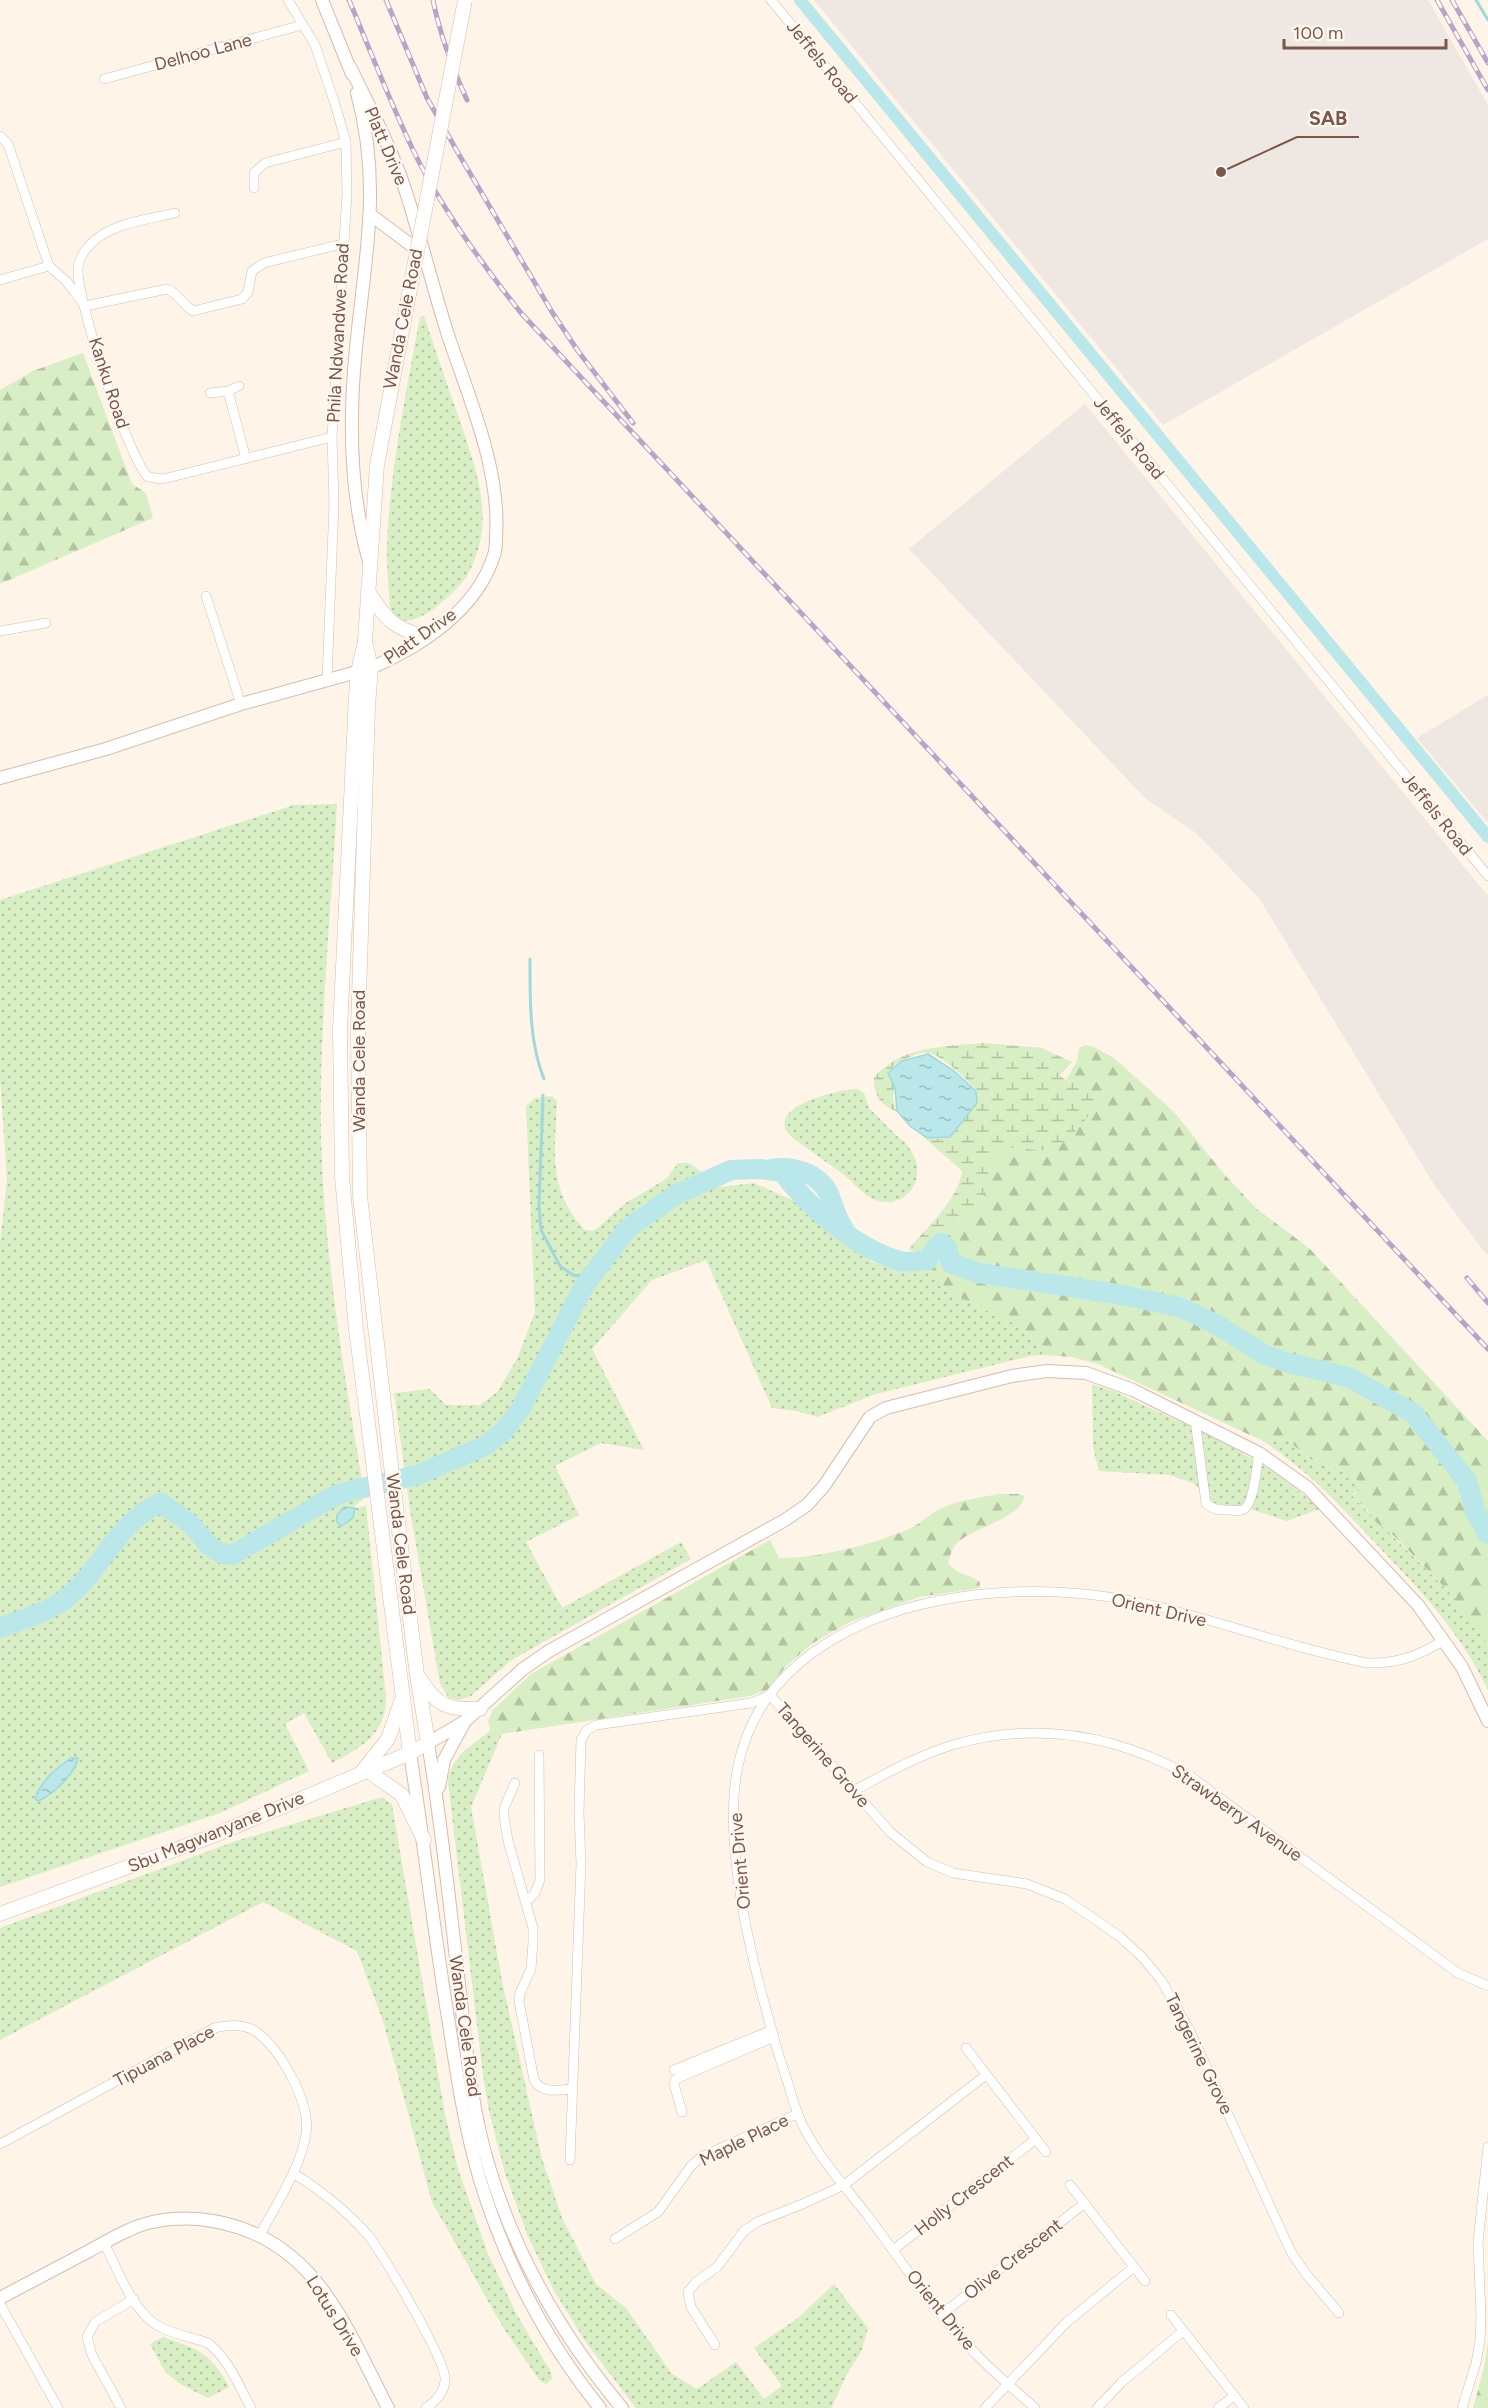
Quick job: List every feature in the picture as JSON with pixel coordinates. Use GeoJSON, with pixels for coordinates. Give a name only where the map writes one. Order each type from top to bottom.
{"type":"FeatureCollection","features":[{"type":"Feature","properties":{"kind":"main road","name":"Wanda Cele Road"},"geometry":{"type":"LineString","coordinates":[[428,1743],[417,1675],[360,1196],[358,1029],[367,717],[365,641],[377,465],[387,399],[465,0]]}},
{"type":"Feature","properties":{"kind":"main road"},"geometry":{"type":"LineString","coordinates":[[368,592],[387,620],[397,627],[424,637]]}},
{"type":"Feature","properties":{"kind":"main road","name":"Wanda Cele Road"},"geometry":{"type":"LineString","coordinates":[[365,670],[344,927],[340,1106],[346,1240],[372,1464],[410,1753]]}},
{"type":"Feature","properties":{"kind":"main road"},"geometry":{"type":"LineString","coordinates":[[417,1675],[431,1696],[440,1702],[463,1709],[480,1709]]}},
{"type":"Feature","properties":{"kind":"main road"},"geometry":{"type":"LineString","coordinates":[[403,1691],[399,1712],[388,1739],[364,1773],[402,1795],[424,1840]]}},
{"type":"Feature","properties":{"kind":"main road","name":"Sbu Magwanyane Drive"},"geometry":{"type":"LineString","coordinates":[[0,1914],[215,1834],[364,1773],[428,1743]]}},
{"type":"Feature","properties":{"kind":"street","name":"Phila Ndwandwe Road"},"geometry":{"type":"LineString","coordinates":[[288,0],[315,45],[346,142],[346,194],[332,437],[334,504],[327,679]]}},
{"type":"Feature","properties":{"kind":"street","name":"Phila Ndwandwe Road"},"geometry":{"type":"LineString","coordinates":[[322,0],[350,68],[364,121],[369,152],[371,215],[355,351],[353,417],[356,508],[369,562]]}},
{"type":"Feature","properties":{"kind":"street","name":"Jeffels Road"},"geometry":{"type":"LineString","coordinates":[[771,0],[1488,876]]}},
{"type":"Feature","properties":{"kind":"street","name":"Delhoo Lane"},"geometry":{"type":"LineString","coordinates":[[104,79],[302,25]]}},
{"type":"Feature","properties":{"kind":"street","name":"Platt Drive"},"geometry":{"type":"LineString","coordinates":[[0,778],[106,749],[241,704],[365,670],[388,661],[453,618],[477,590],[495,554],[498,518],[491,466],[405,190],[382,133],[350,68]]}},
{"type":"Feature","properties":{"kind":"street"},"geometry":{"type":"LineString","coordinates":[[0,136],[8,144],[49,266],[67,282],[84,306],[167,289],[174,292],[187,308],[193,311],[235,302],[245,296],[250,274],[257,267],[342,244]]}},
{"type":"Feature","properties":{"kind":"street"},"geometry":{"type":"LineString","coordinates":[[254,188],[254,173],[265,163],[346,142]]}},
{"type":"Feature","properties":{"kind":"street","name":"Kanku Road"},"geometry":{"type":"LineString","coordinates":[[175,213],[125,225],[100,236],[87,248],[78,268],[84,306],[94,343],[137,462],[148,477],[163,479],[246,459]]}},
{"type":"Feature","properties":{"kind":"street"},"geometry":{"type":"LineString","coordinates":[[371,215],[424,255]]}},
{"type":"Feature","properties":{"kind":"street"},"geometry":{"type":"LineString","coordinates":[[0,280],[49,266]]}},
{"type":"Feature","properties":{"kind":"street"},"geometry":{"type":"LineString","coordinates":[[210,393],[228,391],[239,386]]}},
{"type":"Feature","properties":{"kind":"street"},"geometry":{"type":"LineString","coordinates":[[228,391],[246,459],[332,437]]}},
{"type":"Feature","properties":{"kind":"street"},"geometry":{"type":"LineString","coordinates":[[206,596],[241,704]]}},
{"type":"Feature","properties":{"kind":"street"},"geometry":{"type":"LineString","coordinates":[[0,631],[45,623]]}},
{"type":"Feature","properties":{"kind":"street"},"geometry":{"type":"LineString","coordinates":[[428,1743],[464,1722],[523,1669],[549,1651],[775,1526],[807,1504],[824,1486],[870,1417],[886,1408],[1012,1376],[1047,1371],[1086,1373],[1133,1390],[1259,1453],[1308,1488],[1418,1605],[1444,1640],[1476,1694],[1488,1721]]}},
{"type":"Feature","properties":{"kind":"street"},"geometry":{"type":"LineString","coordinates":[[1195,1420],[1206,1503],[1211,1508],[1243,1510],[1248,1506],[1259,1453]]}},
{"type":"Feature","properties":{"kind":"street","name":"Orient Drive"},"geometry":{"type":"LineString","coordinates":[[1035,2408],[976,2353],[942,2314],[815,2146],[797,2114],[749,1942],[735,1831],[738,1765],[751,1730],[770,1695],[807,1656],[826,1642],[858,1626],[922,1604],[961,1596],[1008,1592],[1099,1597],[1153,1606],[1366,1663],[1398,1661],[1414,1657],[1444,1640]]}},
{"type":"Feature","properties":{"kind":"street"},"geometry":{"type":"LineString","coordinates":[[570,2160],[581,1864],[581,1740],[584,1734],[596,1725],[751,1702],[770,1695]]}},
{"type":"Feature","properties":{"kind":"street","name":"Tangerine Grove"},"geometry":{"type":"LineString","coordinates":[[770,1695],[890,1832],[927,1862],[953,1873],[1027,1884],[1065,1899],[1119,1936],[1142,1958],[1161,1980],[1190,2031],[1290,2252],[1339,2313]]}},
{"type":"Feature","properties":{"kind":"street"},"geometry":{"type":"LineString","coordinates":[[437,1801],[444,1760],[464,1722]]}},
{"type":"Feature","properties":{"kind":"street","name":"Strawberry Avenue"},"geometry":{"type":"LineString","coordinates":[[855,1790],[898,1767],[955,1744],[1016,1732],[1075,1734],[1117,1744],[1161,1760],[1190,1776],[1458,1973],[1488,1986]]}},
{"type":"Feature","properties":{"kind":"street","name":"Wanda Cele Road"},"geometry":{"type":"LineString","coordinates":[[428,1743],[469,2069],[488,2164],[506,2217],[550,2310],[592,2372],[622,2408]]}},
{"type":"Feature","properties":{"kind":"street","name":"Wanda Cele Road"},"geometry":{"type":"LineString","coordinates":[[410,1753],[455,2065],[466,2127],[480,2180],[499,2234],[529,2300],[574,2376],[600,2408]]}},
{"type":"Feature","properties":{"kind":"street"},"geometry":{"type":"LineString","coordinates":[[526,1902],[536,1893],[540,1880],[539,1755]]}},
{"type":"Feature","properties":{"kind":"street"},"geometry":{"type":"LineString","coordinates":[[514,1783],[504,1808],[504,1816],[508,1841],[533,1928],[531,1969],[520,1993],[519,2001],[534,2080],[537,2085],[548,2091],[573,2089]]}},
{"type":"Feature","properties":{"kind":"street","name":"Tipuana Place"},"geometry":{"type":"LineString","coordinates":[[0,2144],[214,2028],[237,2025],[258,2033],[278,2055],[304,2104],[307,2115],[307,2132],[303,2149],[260,2235]]}},
{"type":"Feature","properties":{"kind":"street"},"geometry":{"type":"LineString","coordinates":[[674,2070],[773,2034]]}},
{"type":"Feature","properties":{"kind":"street"},"geometry":{"type":"LineString","coordinates":[[682,2112],[674,2084],[676,2079],[773,2034]]}},
{"type":"Feature","properties":{"kind":"street"},"geometry":{"type":"LineString","coordinates":[[966,2048],[1046,2152]]}},
{"type":"Feature","properties":{"kind":"street"},"geometry":{"type":"LineString","coordinates":[[715,2345],[688,2299],[690,2287],[717,2267],[744,2231],[757,2222],[844,2185],[986,2075]]}},
{"type":"Feature","properties":{"kind":"street","name":"Maple Place"},"geometry":{"type":"LineString","coordinates":[[615,2239],[658,2211],[691,2166],[701,2157],[797,2114]]}},
{"type":"Feature","properties":{"kind":"street","name":"Holly Crescent"},"geometry":{"type":"LineString","coordinates":[[893,2250],[1036,2139]]}},
{"type":"Feature","properties":{"kind":"street"},"geometry":{"type":"LineString","coordinates":[[1462,2408],[1476,2363],[1479,2341],[1481,2316],[1478,2242],[1488,2147]]}},
{"type":"Feature","properties":{"kind":"street"},"geometry":{"type":"LineString","coordinates":[[292,2172],[323,2192],[376,2245],[445,2371],[446,2380],[443,2390],[438,2398],[426,2408]]}},
{"type":"Feature","properties":{"kind":"street"},"geometry":{"type":"LineString","coordinates":[[1070,2185],[1145,2282]]}},
{"type":"Feature","properties":{"kind":"street","name":"Olive Crescent"},"geometry":{"type":"LineString","coordinates":[[942,2314],[1085,2203]]}},
{"type":"Feature","properties":{"kind":"street","name":"Lotus Drive"},"geometry":{"type":"LineString","coordinates":[[0,2298],[129,2229],[171,2219],[200,2218],[230,2224],[260,2235],[305,2267],[323,2289],[338,2313],[388,2408]]}},
{"type":"Feature","properties":{"kind":"street"},"geometry":{"type":"LineString","coordinates":[[104,2243],[134,2299],[153,2323],[214,2348],[226,2363],[251,2408]]}},
{"type":"Feature","properties":{"kind":"street"},"geometry":{"type":"LineString","coordinates":[[985,2408],[1067,2322],[1134,2267]]}},
{"type":"Feature","properties":{"kind":"street"},"geometry":{"type":"LineString","coordinates":[[121,2408],[92,2355],[87,2337],[94,2322],[134,2299]]}},
{"type":"Feature","properties":{"kind":"street"},"geometry":{"type":"LineString","coordinates":[[0,2304],[58,2408]]}},
{"type":"Feature","properties":{"kind":"street"},"geometry":{"type":"LineString","coordinates":[[1170,2315],[1244,2408]]}},
{"type":"Feature","properties":{"kind":"street"},"geometry":{"type":"LineString","coordinates":[[1097,2408],[1122,2382],[1184,2331]]}},
{"type":"Feature","properties":{"kind":"street"},"geometry":{"type":"LineString","coordinates":[[1218,2408],[1234,2396]]}},
{"type":"Feature","properties":{"kind":"shaded area"},"geometry":{"type":"Polygon","coordinates":[[[814,0],[1428,0],[1488,105],[1488,239],[1163,425],[814,0]]]}},
{"type":"Feature","properties":{"kind":"shaded area"},"geometry":{"type":"Polygon","coordinates":[[[1085,404],[1488,896],[1488,1253],[1486,1254],[1435,1186],[1259,898],[1196,833],[1146,799],[909,549],[1085,404]]]}},
{"type":"Feature","properties":{"kind":"shaded area"},"geometry":{"type":"Polygon","coordinates":[[[1488,695],[1488,823],[1417,738],[1488,695]]]}},
{"type":"Feature","properties":{"kind":"green space"},"geometry":{"type":"Polygon","coordinates":[[[424,316],[472,457],[483,515],[478,548],[466,577],[440,604],[416,619],[405,621],[396,617],[390,606],[387,546],[395,460],[404,403],[420,317],[424,316]]]}},
{"type":"Feature","properties":{"kind":"green space"},"geometry":{"type":"Polygon","coordinates":[[[83,353],[132,484],[146,493],[153,518],[0,584],[0,390],[33,371],[83,353]]]}},
{"type":"Feature","properties":{"kind":"green space"},"geometry":{"type":"Polygon","coordinates":[[[337,804],[322,1053],[323,1182],[331,1273],[365,1498],[352,1508],[353,1518],[355,1508],[366,1506],[386,1698],[382,1721],[377,1730],[362,1745],[332,1763],[304,1713],[285,1724],[309,1771],[220,1813],[0,1887],[0,1243],[7,1180],[0,1078],[0,900],[294,805],[337,804]]]}},
{"type":"Feature","properties":{"kind":"green space"},"geometry":{"type":"Polygon","coordinates":[[[984,1043],[1042,1048],[1072,1062],[1060,1075],[1066,1080],[1076,1082],[1094,1095],[1095,1107],[1074,1132],[1054,1148],[1042,1151],[1013,1148],[1002,1151],[996,1156],[990,1167],[984,1194],[957,1221],[951,1233],[950,1243],[944,1241],[942,1235],[930,1241],[926,1253],[920,1255],[909,1249],[948,1203],[955,1192],[962,1171],[926,1139],[950,1138],[977,1104],[977,1091],[948,1063],[929,1053],[907,1058],[888,1072],[894,1088],[893,1098],[896,1111],[879,1099],[874,1078],[896,1059],[910,1054],[940,1047],[984,1043]]]}},
{"type":"Feature","properties":{"kind":"green space"},"geometry":{"type":"Polygon","coordinates":[[[1086,1045],[1114,1058],[1174,1112],[1224,1174],[1257,1209],[1310,1249],[1488,1441],[1488,1646],[1454,1597],[1352,1496],[1359,1491],[1360,1483],[1348,1473],[1309,1458],[1286,1439],[1263,1441],[1098,1364],[1072,1357],[1044,1355],[1036,1341],[1015,1324],[947,1291],[933,1268],[953,1247],[950,1232],[953,1226],[984,1194],[990,1167],[996,1155],[1012,1148],[1048,1150],[1076,1082],[1066,1080],[1077,1061],[1079,1048],[1086,1045]]]}},
{"type":"Feature","properties":{"kind":"green space"},"geometry":{"type":"Polygon","coordinates":[[[857,1089],[864,1093],[869,1108],[906,1143],[916,1161],[916,1180],[912,1188],[899,1200],[879,1201],[869,1197],[787,1131],[785,1121],[791,1112],[802,1104],[831,1093],[857,1089]]]}},
{"type":"Feature","properties":{"kind":"green space"},"geometry":{"type":"Polygon","coordinates":[[[552,1096],[557,1101],[555,1153],[559,1185],[564,1200],[585,1230],[593,1231],[624,1204],[666,1179],[678,1163],[690,1163],[720,1187],[754,1183],[792,1200],[825,1222],[872,1262],[906,1272],[933,1268],[947,1291],[1015,1324],[1036,1341],[1044,1355],[1030,1356],[876,1394],[817,1417],[772,1408],[706,1260],[652,1280],[592,1349],[644,1450],[601,1443],[555,1466],[579,1515],[526,1542],[562,1608],[681,1542],[691,1559],[510,1661],[471,1696],[460,1700],[449,1698],[440,1684],[410,1510],[394,1393],[430,1389],[446,1405],[480,1405],[498,1391],[518,1357],[535,1312],[526,1106],[535,1098],[552,1096]]]}},
{"type":"Feature","properties":{"kind":"green space"},"geometry":{"type":"Polygon","coordinates":[[[1092,1384],[1116,1392],[1196,1429],[1249,1457],[1274,1472],[1319,1509],[1287,1521],[1241,1506],[1214,1503],[1195,1484],[1170,1475],[1099,1471],[1093,1448],[1092,1384]]]}},
{"type":"Feature","properties":{"kind":"green space"},"geometry":{"type":"Polygon","coordinates":[[[1286,1439],[1308,1458],[1342,1470],[1354,1477],[1360,1483],[1359,1491],[1354,1493],[1356,1500],[1454,1597],[1488,1646],[1488,1691],[1478,1670],[1453,1632],[1409,1579],[1324,1490],[1295,1464],[1263,1441],[1286,1439]]]}},
{"type":"Feature","properties":{"kind":"green space"},"geometry":{"type":"Polygon","coordinates":[[[998,1494],[1024,1496],[1021,1503],[1007,1516],[958,1542],[948,1563],[959,1572],[980,1582],[980,1588],[919,1597],[850,1622],[813,1643],[787,1665],[767,1690],[750,1696],[502,1734],[490,1731],[488,1721],[493,1710],[531,1674],[770,1540],[779,1558],[828,1553],[862,1545],[909,1529],[936,1511],[954,1503],[998,1494]]]}},
{"type":"Feature","properties":{"kind":"green space"},"geometry":{"type":"Polygon","coordinates":[[[490,1731],[502,1734],[471,1807],[502,1981],[542,2159],[562,2218],[596,2284],[626,2308],[672,2374],[697,2389],[736,2362],[764,2399],[782,2386],[754,2348],[798,2318],[834,2284],[868,2328],[861,2352],[847,2374],[831,2408],[636,2408],[585,2341],[553,2289],[527,2234],[505,2173],[489,2111],[448,1782],[457,1759],[490,1731]]]}},
{"type":"Feature","properties":{"kind":"green space"},"geometry":{"type":"Polygon","coordinates":[[[384,1798],[392,1805],[445,2114],[458,2169],[488,2254],[517,2315],[551,2372],[552,2379],[546,2384],[540,2381],[504,2329],[432,2202],[384,2024],[357,1951],[263,1902],[0,2040],[0,1928],[233,1842],[384,1798]]]}},
{"type":"Feature","properties":{"kind":"green space"},"geometry":{"type":"Polygon","coordinates":[[[163,2337],[195,2349],[209,2359],[229,2387],[208,2398],[182,2385],[166,2373],[150,2344],[163,2337]]]}},
{"type":"Feature","properties":{"kind":"green space"},"geometry":{"type":"Polygon","coordinates":[[[1488,2341],[1488,2408],[1473,2408],[1484,2368],[1488,2341]]]}},
{"type":"Feature","properties":{"kind":"water"},"geometry":{"type":"Polygon","coordinates":[[[928,1054],[954,1071],[976,1091],[977,1103],[950,1137],[927,1138],[910,1126],[897,1111],[895,1088],[888,1073],[902,1061],[928,1054]]]}},
{"type":"Feature","properties":{"kind":"water"},"geometry":{"type":"Polygon","coordinates":[[[344,1507],[355,1508],[353,1518],[341,1526],[337,1522],[337,1515],[344,1507]]]}},
{"type":"Feature","properties":{"kind":"water"},"geometry":{"type":"Polygon","coordinates":[[[71,1758],[78,1758],[68,1777],[50,1794],[38,1801],[35,1799],[49,1776],[71,1758]]]}},
{"type":"Feature","properties":{"kind":"waterway"},"geometry":{"type":"LineString","coordinates":[[800,0],[1488,837]]}},
{"type":"Feature","properties":{"kind":"waterway"},"geometry":{"type":"LineString","coordinates":[[1476,0],[1488,20]]}},
{"type":"Feature","properties":{"kind":"waterway"},"geometry":{"type":"LineString","coordinates":[[530,959],[533,1035],[544,1079]]}},
{"type":"Feature","properties":{"kind":"waterway"},"geometry":{"type":"LineString","coordinates":[[543,1095],[539,1205],[541,1230],[560,1266],[573,1275],[590,1278]]}},
{"type":"Feature","properties":{"kind":"waterway"},"geometry":{"type":"LineString","coordinates":[[771,1169],[788,1168],[804,1172],[819,1181],[829,1194],[844,1229]]}},
{"type":"Feature","properties":{"kind":"waterway"},"geometry":{"type":"LineString","coordinates":[[0,1628],[64,1600],[77,1589],[120,1534],[145,1511],[161,1503],[188,1523],[214,1549],[232,1555],[338,1494],[417,1475],[485,1446],[503,1432],[521,1408],[584,1286],[627,1229],[675,1195],[731,1170],[760,1169],[782,1172],[793,1186],[835,1226],[867,1247],[900,1261],[928,1260],[941,1243],[947,1248],[951,1263],[978,1273],[1117,1294],[1179,1307],[1214,1323],[1265,1355],[1348,1377],[1413,1413],[1467,1481],[1475,1511],[1488,1534]]}},
{"type":"Feature","properties":{"kind":"railway"},"geometry":{"type":"LineString","coordinates":[[349,0],[398,117],[427,177],[464,237],[521,313],[1488,1349]]}},
{"type":"Feature","properties":{"kind":"railway"},"geometry":{"type":"LineString","coordinates":[[386,0],[427,98],[461,158],[552,312],[578,351],[633,423]]}},
{"type":"Feature","properties":{"kind":"railway"},"geometry":{"type":"LineString","coordinates":[[433,0],[447,51],[467,100]]}},
{"type":"Feature","properties":{"kind":"railway"},"geometry":{"type":"LineString","coordinates":[[1437,0],[1488,90]]}},
{"type":"Feature","properties":{"kind":"railway"},"geometry":{"type":"LineString","coordinates":[[1452,0],[1488,63]]}},
{"type":"Feature","properties":{"kind":"railway"},"geometry":{"type":"LineString","coordinates":[[1467,1278],[1488,1303]]}},
{"type":"Feature","properties":{"kind":"place","name":"SAB"},"geometry":{"type":"Point","coordinates":[1221,172]}}]}
